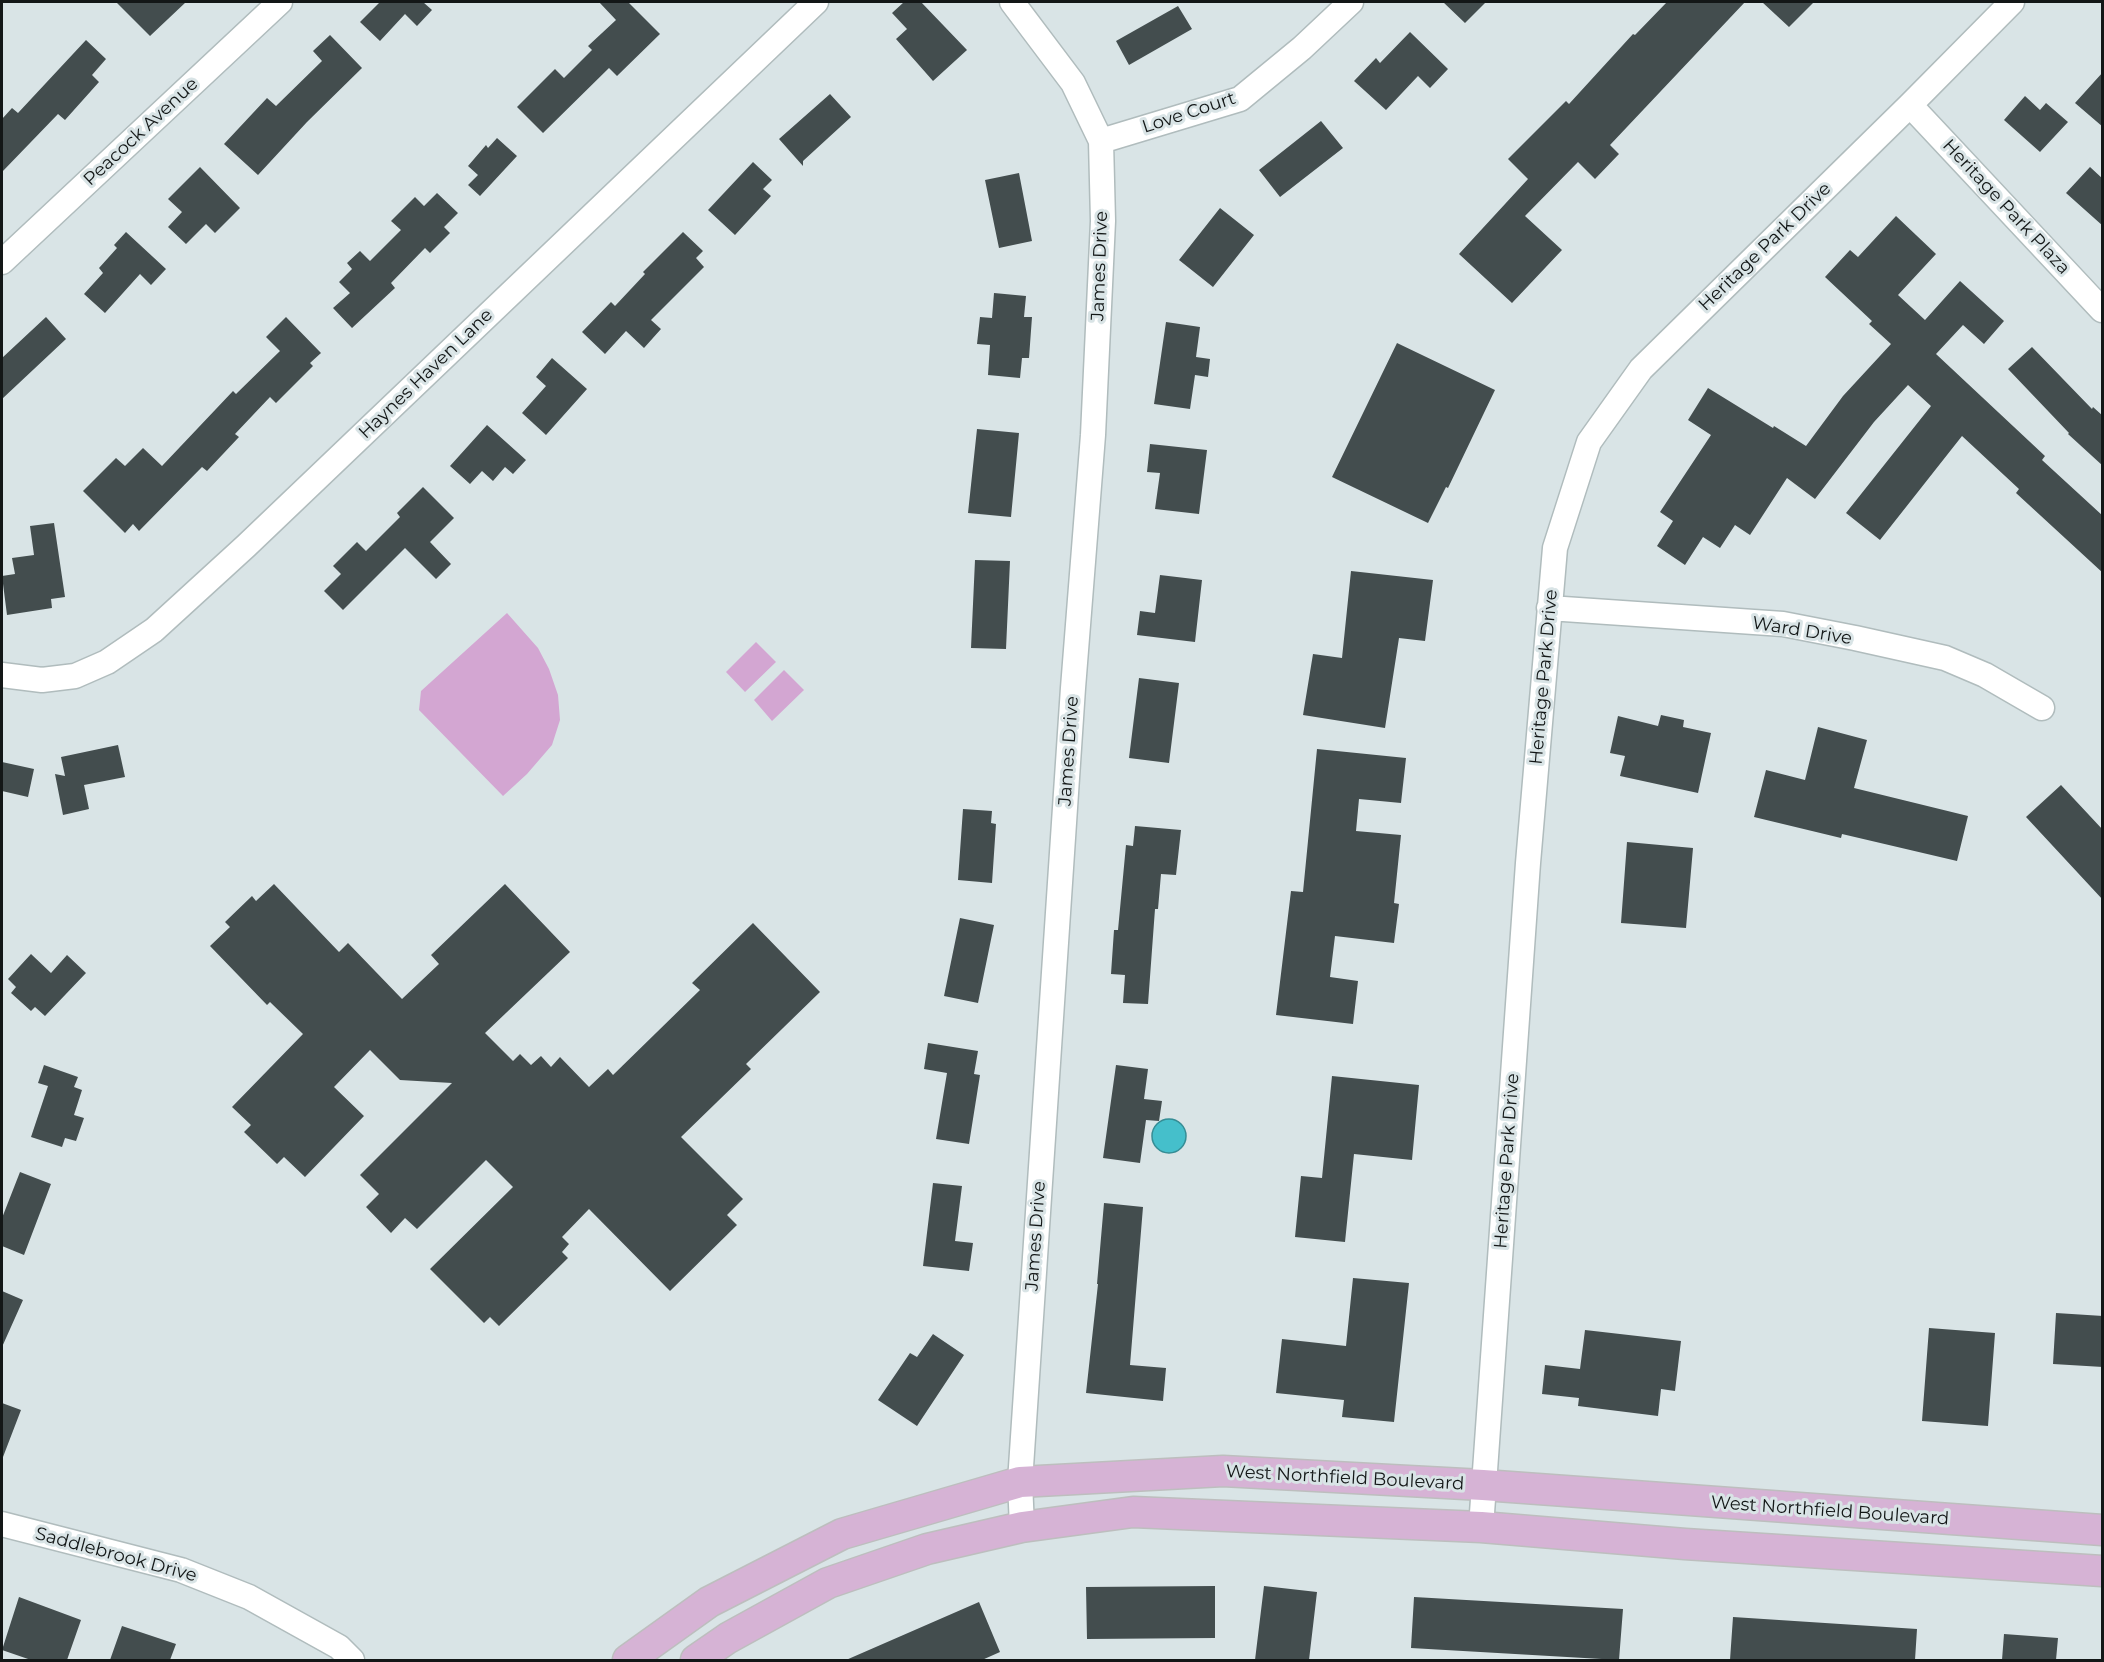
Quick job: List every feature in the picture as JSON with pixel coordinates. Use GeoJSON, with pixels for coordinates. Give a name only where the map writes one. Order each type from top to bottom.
{"type":"FeatureCollection","features":[{"type":"Feature","properties":{"kind":"main road","name":"West Northfield Boulevard"},"geometry":{"type":"LineString","coordinates":[[628,1660],[709,1602],[842,1534],[1020,1482],[1223,1471],[1483,1485],[2103,1530]]}},
{"type":"Feature","properties":{"kind":"main road"},"geometry":{"type":"LineString","coordinates":[[1685,1544],[1686,1501]]}},
{"type":"Feature","properties":{"kind":"main road"},"geometry":{"type":"LineString","coordinates":[[696,1660],[728,1638],[828,1583],[927,1549],[1022,1527],[1133,1512],[1481,1527],[1685,1544],[2103,1571]]}},
{"type":"Feature","properties":{"kind":"street","name":"Peacock Avenue"},"geometry":{"type":"LineString","coordinates":[[2,262],[280,2]]}},
{"type":"Feature","properties":{"kind":"street","name":"Haynes Haven Lane"},"geometry":{"type":"LineString","coordinates":[[2,675],[42,680],[75,676],[107,662],[154,630],[246,546],[816,2]]}},
{"type":"Feature","properties":{"kind":"street","name":"James Drive"},"geometry":{"type":"LineString","coordinates":[[1012,2],[1073,83],[1101,141],[1103,221],[1093,435],[1072,699],[1020,1482],[1022,1527]]}},
{"type":"Feature","properties":{"kind":"street","name":"Love Court"},"geometry":{"type":"LineString","coordinates":[[1101,141],[1240,99],[1302,48],[1351,2]]}},
{"type":"Feature","properties":{"kind":"street","name":"Heritage Park Drive"},"geometry":{"type":"LineString","coordinates":[[1481,1527],[1527,874],[1555,548],[1589,442],[1641,369],[2012,2]]}},
{"type":"Feature","properties":{"kind":"street","name":"Heritage Park Plaza"},"geometry":{"type":"LineString","coordinates":[[1910,105],[2103,310]]}},
{"type":"Feature","properties":{"kind":"street","name":"Ward Drive"},"geometry":{"type":"LineString","coordinates":[[1550,608],[1784,624],[1855,638],[1945,658],[1985,675],[2042,708]]}},
{"type":"Feature","properties":{"kind":"street","name":"Saddlebrook Drive"},"geometry":{"type":"LineString","coordinates":[[2,1524],[190,1574],[249,1597],[339,1647],[352,1660]]}},
{"type":"Feature","properties":{"kind":"shaded area"},"geometry":{"type":"Polygon","coordinates":[[[507,613],[538,648],[549,669],[558,695],[560,720],[552,745],[527,774],[503,796],[419,710],[421,691],[507,613]]]}},
{"type":"Feature","properties":{"kind":"shaded area"},"geometry":{"type":"Polygon","coordinates":[[[756,642],[776,662],[745,692],[726,672],[756,642]]]}},
{"type":"Feature","properties":{"kind":"shaded area"},"geometry":{"type":"Polygon","coordinates":[[[784,670],[804,690],[772,721],[754,700],[784,670]]]}},
{"type":"Feature","properties":{"kind":"water"},"geometry":{"type":"Polygon","coordinates":[[[1169,1119],[1181,1124],[1186,1136],[1181,1148],[1169,1153],[1157,1148],[1152,1136],[1157,1124],[1169,1119]]]}},
{"type":"Feature","properties":{"kind":"building"},"geometry":{"type":"Polygon","coordinates":[[[116,2],[186,2],[150,36],[116,2]]]}},
{"type":"Feature","properties":{"kind":"building"},"geometry":{"type":"Polygon","coordinates":[[[380,2],[423,2],[432,10],[417,26],[405,14],[380,41],[360,22],[380,2]]]}},
{"type":"Feature","properties":{"kind":"building"},"geometry":{"type":"Polygon","coordinates":[[[599,2],[628,2],[660,34],[617,76],[609,68],[543,133],[517,107],[555,69],[564,78],[592,50],[588,46],[616,20],[599,2]]]}},
{"type":"Feature","properties":{"kind":"building"},"geometry":{"type":"Polygon","coordinates":[[[904,2],[921,2],[967,50],[933,81],[896,39],[907,29],[892,13],[904,2]]]}},
{"type":"Feature","properties":{"kind":"building"},"geometry":{"type":"Polygon","coordinates":[[[1443,2],[1486,2],[1465,23],[1443,2]]]}},
{"type":"Feature","properties":{"kind":"building"},"geometry":{"type":"Polygon","coordinates":[[[1667,2],[1745,2],[1610,145],[1619,154],[1595,179],[1578,162],[1525,216],[1562,250],[1512,303],[1459,254],[1528,179],[1508,159],[1566,101],[1569,104],[1633,34],[1635,35],[1667,2]]]}},
{"type":"Feature","properties":{"kind":"building"},"geometry":{"type":"Polygon","coordinates":[[[1762,2],[1814,2],[1789,27],[1762,2]]]}},
{"type":"Feature","properties":{"kind":"building"},"geometry":{"type":"Polygon","coordinates":[[[1178,6],[1192,29],[1129,65],[1116,41],[1178,6]]]}},
{"type":"Feature","properties":{"kind":"building"},"geometry":{"type":"Polygon","coordinates":[[[1410,32],[1448,69],[1430,88],[1418,76],[1386,110],[1354,81],[1376,58],[1380,63],[1410,32]]]}},
{"type":"Feature","properties":{"kind":"building"},"geometry":{"type":"Polygon","coordinates":[[[330,35],[362,68],[307,122],[258,175],[224,144],[267,98],[276,106],[322,61],[313,51],[330,35]]]}},
{"type":"Feature","properties":{"kind":"building"},"geometry":{"type":"Polygon","coordinates":[[[86,40],[106,59],[92,75],[99,82],[65,120],[58,114],[2,172],[2,119],[12,108],[18,113],[86,40]]]}},
{"type":"Feature","properties":{"kind":"building"},"geometry":{"type":"Polygon","coordinates":[[[2103,72],[2103,127],[2075,103],[2103,72]]]}},
{"type":"Feature","properties":{"kind":"building"},"geometry":{"type":"Polygon","coordinates":[[[830,94],[851,117],[803,161],[803,166],[779,139],[830,94]]]}},
{"type":"Feature","properties":{"kind":"building"},"geometry":{"type":"Polygon","coordinates":[[[2025,96],[2040,110],[2046,103],[2068,122],[2040,152],[2004,120],[2025,96]]]}},
{"type":"Feature","properties":{"kind":"building"},"geometry":{"type":"Polygon","coordinates":[[[1321,121],[1343,148],[1280,197],[1259,170],[1321,121]]]}},
{"type":"Feature","properties":{"kind":"building"},"geometry":{"type":"Polygon","coordinates":[[[497,138],[517,156],[480,196],[468,185],[478,175],[468,166],[486,145],[488,148],[497,138]]]}},
{"type":"Feature","properties":{"kind":"building"},"geometry":{"type":"Polygon","coordinates":[[[753,162],[772,180],[763,189],[771,196],[735,235],[708,210],[753,162]]]}},
{"type":"Feature","properties":{"kind":"building"},"geometry":{"type":"Polygon","coordinates":[[[200,167],[240,208],[215,233],[206,224],[186,244],[168,227],[182,212],[168,199],[200,167]]]}},
{"type":"Feature","properties":{"kind":"building"},"geometry":{"type":"Polygon","coordinates":[[[2090,167],[2103,179],[2103,226],[2066,193],[2090,167]]]}},
{"type":"Feature","properties":{"kind":"building"},"geometry":{"type":"Polygon","coordinates":[[[1019,173],[1032,241],[999,248],[985,180],[1019,173]]]}},
{"type":"Feature","properties":{"kind":"building"},"geometry":{"type":"Polygon","coordinates":[[[437,193],[458,213],[444,227],[450,233],[430,253],[425,248],[391,283],[395,288],[352,328],[333,308],[350,293],[339,282],[352,269],[347,263],[360,251],[370,261],[401,230],[391,221],[415,197],[424,206],[437,193]]]}},
{"type":"Feature","properties":{"kind":"building"},"geometry":{"type":"Polygon","coordinates":[[[1220,208],[1254,235],[1213,287],[1179,260],[1220,208]]]}},
{"type":"Feature","properties":{"kind":"building"},"geometry":{"type":"Polygon","coordinates":[[[1896,216],[1936,254],[1898,295],[1925,320],[1960,281],[2004,321],[1984,344],[1963,325],[1936,354],[2045,456],[2042,460],[2103,516],[2103,573],[2016,493],[2019,489],[1962,436],[1880,540],[1846,513],[1931,406],[1908,385],[1874,422],[1815,499],[1787,478],[1750,535],[1735,525],[1720,548],[1703,537],[1685,565],[1657,546],[1673,521],[1660,512],[1711,435],[1688,420],[1708,388],[1806,446],[1843,396],[1891,344],[1869,324],[1872,321],[1825,277],[1850,250],[1858,257],[1896,216]]]}},
{"type":"Feature","properties":{"kind":"building"},"geometry":{"type":"Polygon","coordinates":[[[126,232],[166,269],[151,285],[140,274],[105,313],[84,294],[103,273],[99,268],[117,248],[114,245],[126,232]]]}},
{"type":"Feature","properties":{"kind":"building"},"geometry":{"type":"Polygon","coordinates":[[[683,232],[703,251],[696,258],[704,267],[651,320],[661,329],[644,348],[626,331],[605,354],[582,332],[611,302],[615,306],[645,274],[643,272],[683,232]]]}},
{"type":"Feature","properties":{"kind":"building"},"geometry":{"type":"Polygon","coordinates":[[[994,293],[1026,296],[1024,317],[1032,317],[1029,358],[1022,358],[1020,378],[988,375],[990,345],[977,344],[980,317],[992,318],[994,293]]]}},
{"type":"Feature","properties":{"kind":"building"},"geometry":{"type":"Polygon","coordinates":[[[46,317],[66,339],[2,399],[2,358],[46,317]]]}},
{"type":"Feature","properties":{"kind":"building"},"geometry":{"type":"Polygon","coordinates":[[[286,317],[321,353],[310,363],[313,366],[276,403],[270,397],[235,434],[239,437],[207,471],[202,467],[139,531],[133,524],[125,533],[83,491],[116,458],[125,466],[143,448],[162,466],[233,391],[236,394],[280,351],[266,337],[286,317]]]}},
{"type":"Feature","properties":{"kind":"building"},"geometry":{"type":"Polygon","coordinates":[[[1166,322],[1200,327],[1196,357],[1210,359],[1208,377],[1195,375],[1190,409],[1154,404],[1166,322]]]}},
{"type":"Feature","properties":{"kind":"building"},"geometry":{"type":"Polygon","coordinates":[[[1397,343],[1495,390],[1448,488],[1446,487],[1428,523],[1332,477],[1397,343]]]}},
{"type":"Feature","properties":{"kind":"building"},"geometry":{"type":"Polygon","coordinates":[[[2032,347],[2092,409],[2093,407],[2103,416],[2103,466],[2068,434],[2008,369],[2032,347]]]}},
{"type":"Feature","properties":{"kind":"building"},"geometry":{"type":"Polygon","coordinates":[[[552,358],[587,389],[546,435],[522,413],[546,386],[536,377],[552,358]]]}},
{"type":"Feature","properties":{"kind":"building"},"geometry":{"type":"Polygon","coordinates":[[[487,425],[526,460],[513,474],[505,467],[493,481],[482,471],[470,484],[450,466],[487,425]]]}},
{"type":"Feature","properties":{"kind":"building"},"geometry":{"type":"Polygon","coordinates":[[[977,429],[1019,433],[1011,517],[968,513],[977,429]]]}},
{"type":"Feature","properties":{"kind":"building"},"geometry":{"type":"Polygon","coordinates":[[[1150,444],[1207,450],[1199,514],[1155,509],[1160,473],[1147,472],[1150,444]]]}},
{"type":"Feature","properties":{"kind":"building"},"geometry":{"type":"Polygon","coordinates":[[[423,487],[454,518],[430,542],[451,564],[436,579],[405,548],[343,610],[324,591],[341,574],[333,566],[357,542],[366,551],[400,517],[397,513],[423,487]]]}},
{"type":"Feature","properties":{"kind":"building"},"geometry":{"type":"Polygon","coordinates":[[[54,523],[65,597],[51,599],[52,608],[7,615],[2,576],[15,574],[12,558],[34,555],[30,526],[54,523]]]}},
{"type":"Feature","properties":{"kind":"building"},"geometry":{"type":"Polygon","coordinates":[[[975,560],[1010,561],[1006,649],[971,648],[975,560]]]}},
{"type":"Feature","properties":{"kind":"building"},"geometry":{"type":"Polygon","coordinates":[[[1351,571],[1433,580],[1425,641],[1399,638],[1385,728],[1303,715],[1313,654],[1342,658],[1351,571]]]}},
{"type":"Feature","properties":{"kind":"building"},"geometry":{"type":"Polygon","coordinates":[[[1160,575],[1202,580],[1195,642],[1137,635],[1140,611],[1155,613],[1160,575]]]}},
{"type":"Feature","properties":{"kind":"building"},"geometry":{"type":"Polygon","coordinates":[[[1139,678],[1179,683],[1169,763],[1129,758],[1139,678]]]}},
{"type":"Feature","properties":{"kind":"building"},"geometry":{"type":"Polygon","coordinates":[[[1661,715],[1684,720],[1683,727],[1711,733],[1698,793],[1620,776],[1625,756],[1610,753],[1618,716],[1658,726],[1661,715]]]}},
{"type":"Feature","properties":{"kind":"building"},"geometry":{"type":"Polygon","coordinates":[[[1818,727],[1867,740],[1854,788],[1968,816],[1957,861],[1842,834],[1841,838],[1754,817],[1766,770],[1805,780],[1818,727]]]}},
{"type":"Feature","properties":{"kind":"building"},"geometry":{"type":"Polygon","coordinates":[[[118,745],[125,777],[84,785],[89,809],[63,815],[55,774],[65,776],[61,757],[118,745]]]}},
{"type":"Feature","properties":{"kind":"building"},"geometry":{"type":"Polygon","coordinates":[[[1317,749],[1406,758],[1401,803],[1359,799],[1356,831],[1401,835],[1394,903],[1399,904],[1394,943],[1335,936],[1330,977],[1358,981],[1353,1024],[1276,1015],[1291,891],[1303,892],[1317,749]]]}},
{"type":"Feature","properties":{"kind":"building"},"geometry":{"type":"Polygon","coordinates":[[[2,762],[34,769],[28,797],[2,791],[2,762]]]}},
{"type":"Feature","properties":{"kind":"building"},"geometry":{"type":"Polygon","coordinates":[[[2061,785],[2103,830],[2103,900],[2026,817],[2061,785]]]}},
{"type":"Feature","properties":{"kind":"building"},"geometry":{"type":"Polygon","coordinates":[[[963,809],[992,811],[991,823],[996,824],[992,883],[958,880],[963,809]]]}},
{"type":"Feature","properties":{"kind":"building"},"geometry":{"type":"Polygon","coordinates":[[[1135,826],[1181,830],[1176,875],[1161,874],[1158,909],[1155,909],[1148,1004],[1123,1003],[1125,975],[1111,974],[1114,930],[1118,930],[1126,845],[1133,846],[1135,826]]]}},
{"type":"Feature","properties":{"kind":"building"},"geometry":{"type":"Polygon","coordinates":[[[1627,842],[1693,848],[1686,928],[1621,923],[1627,842]]]}},
{"type":"Feature","properties":{"kind":"building"},"geometry":{"type":"Polygon","coordinates":[[[274,884],[339,952],[348,943],[402,999],[439,964],[431,955],[505,884],[570,952],[485,1033],[513,1061],[520,1054],[531,1065],[541,1056],[551,1067],[560,1057],[589,1087],[608,1069],[613,1075],[700,990],[692,983],[753,923],[820,992],[746,1064],[751,1069],[681,1137],[743,1199],[727,1215],[737,1225],[670,1291],[589,1209],[562,1237],[569,1244],[562,1252],[568,1258],[499,1326],[490,1317],[484,1323],[430,1269],[513,1187],[486,1160],[417,1229],[405,1218],[391,1233],[366,1207],[379,1194],[360,1175],[452,1083],[400,1080],[370,1050],[334,1087],[364,1116],[305,1177],[284,1157],[277,1164],[244,1132],[251,1125],[232,1107],[303,1034],[270,1002],[267,1005],[210,946],[230,927],[225,922],[252,896],[256,901],[274,884]]]}},
{"type":"Feature","properties":{"kind":"building"},"geometry":{"type":"Polygon","coordinates":[[[960,918],[994,925],[978,1003],[944,996],[960,918]]]}},
{"type":"Feature","properties":{"kind":"building"},"geometry":{"type":"Polygon","coordinates":[[[31,954],[51,973],[67,955],[86,973],[45,1016],[35,1007],[31,1011],[11,993],[16,987],[8,979],[31,954]]]}},
{"type":"Feature","properties":{"kind":"building"},"geometry":{"type":"Polygon","coordinates":[[[928,1043],[978,1051],[974,1074],[980,1075],[969,1144],[936,1139],[947,1073],[924,1069],[928,1043]]]}},
{"type":"Feature","properties":{"kind":"building"},"geometry":{"type":"Polygon","coordinates":[[[44,1065],[78,1077],[74,1087],[82,1090],[74,1115],[84,1118],[76,1141],[65,1138],[62,1147],[31,1137],[48,1086],[38,1083],[44,1065]]]}},
{"type":"Feature","properties":{"kind":"building"},"geometry":{"type":"Polygon","coordinates":[[[1116,1065],[1148,1069],[1144,1099],[1162,1101],[1159,1121],[1146,1120],[1140,1163],[1103,1158],[1116,1065]]]}},
{"type":"Feature","properties":{"kind":"building"},"geometry":{"type":"Polygon","coordinates":[[[1332,1076],[1419,1085],[1412,1160],[1354,1154],[1345,1242],[1295,1237],[1301,1176],[1322,1178],[1332,1076]]]}},
{"type":"Feature","properties":{"kind":"building"},"geometry":{"type":"Polygon","coordinates":[[[20,1172],[51,1184],[24,1255],[2,1246],[2,1218],[20,1172]]]}},
{"type":"Feature","properties":{"kind":"building"},"geometry":{"type":"Polygon","coordinates":[[[933,1183],[962,1186],[955,1241],[973,1243],[969,1271],[923,1266],[933,1183]]]}},
{"type":"Feature","properties":{"kind":"building"},"geometry":{"type":"Polygon","coordinates":[[[1104,1203],[1143,1207],[1130,1365],[1166,1368],[1163,1401],[1086,1393],[1104,1203]]]}},
{"type":"Feature","properties":{"kind":"building"},"geometry":{"type":"Polygon","coordinates":[[[1353,1278],[1409,1283],[1394,1422],[1342,1417],[1344,1400],[1276,1393],[1282,1339],[1346,1346],[1353,1278]]]}},
{"type":"Feature","properties":{"kind":"building"},"geometry":{"type":"Polygon","coordinates":[[[2,1291],[23,1300],[2,1347],[2,1291]]]}},
{"type":"Feature","properties":{"kind":"building"},"geometry":{"type":"Polygon","coordinates":[[[2056,1313],[2103,1316],[2103,1367],[2053,1364],[2056,1313]]]}},
{"type":"Feature","properties":{"kind":"building"},"geometry":{"type":"Polygon","coordinates":[[[1929,1328],[1995,1333],[1988,1426],[1922,1421],[1929,1328]]]}},
{"type":"Feature","properties":{"kind":"building"},"geometry":{"type":"Polygon","coordinates":[[[1585,1330],[1681,1341],[1675,1391],[1661,1389],[1658,1416],[1578,1406],[1579,1398],[1542,1394],[1545,1365],[1580,1369],[1585,1330]]]}},
{"type":"Feature","properties":{"kind":"building"},"geometry":{"type":"Polygon","coordinates":[[[933,1334],[964,1355],[917,1426],[878,1400],[910,1353],[917,1357],[933,1334]]]}},
{"type":"Feature","properties":{"kind":"building"},"geometry":{"type":"Polygon","coordinates":[[[2,1403],[21,1410],[3,1457],[2,1456],[2,1403]]]}},
{"type":"Feature","properties":{"kind":"building"},"geometry":{"type":"Polygon","coordinates":[[[1215,1586],[1215,1638],[1087,1639],[1086,1587],[1215,1586]]]}},
{"type":"Feature","properties":{"kind":"building"},"geometry":{"type":"Polygon","coordinates":[[[1264,1586],[1317,1592],[1309,1660],[1255,1660],[1264,1586]]]}},
{"type":"Feature","properties":{"kind":"building"},"geometry":{"type":"Polygon","coordinates":[[[19,1597],[81,1620],[67,1660],[31,1660],[2,1650],[19,1597]]]}},
{"type":"Feature","properties":{"kind":"building"},"geometry":{"type":"Polygon","coordinates":[[[1414,1597],[1623,1609],[1619,1660],[1411,1648],[1414,1597]]]}},
{"type":"Feature","properties":{"kind":"building"},"geometry":{"type":"Polygon","coordinates":[[[979,1602],[1000,1652],[982,1660],[846,1660],[979,1602]]]}},
{"type":"Feature","properties":{"kind":"building"},"geometry":{"type":"Polygon","coordinates":[[[1733,1617],[1917,1629],[1915,1660],[1730,1660],[1733,1617]]]}},
{"type":"Feature","properties":{"kind":"building"},"geometry":{"type":"Polygon","coordinates":[[[122,1626],[176,1644],[170,1660],[110,1660],[122,1626]]]}},
{"type":"Feature","properties":{"kind":"building"},"geometry":{"type":"Polygon","coordinates":[[[2004,1634],[2058,1638],[2056,1660],[2002,1660],[2004,1634]]]}}]}
